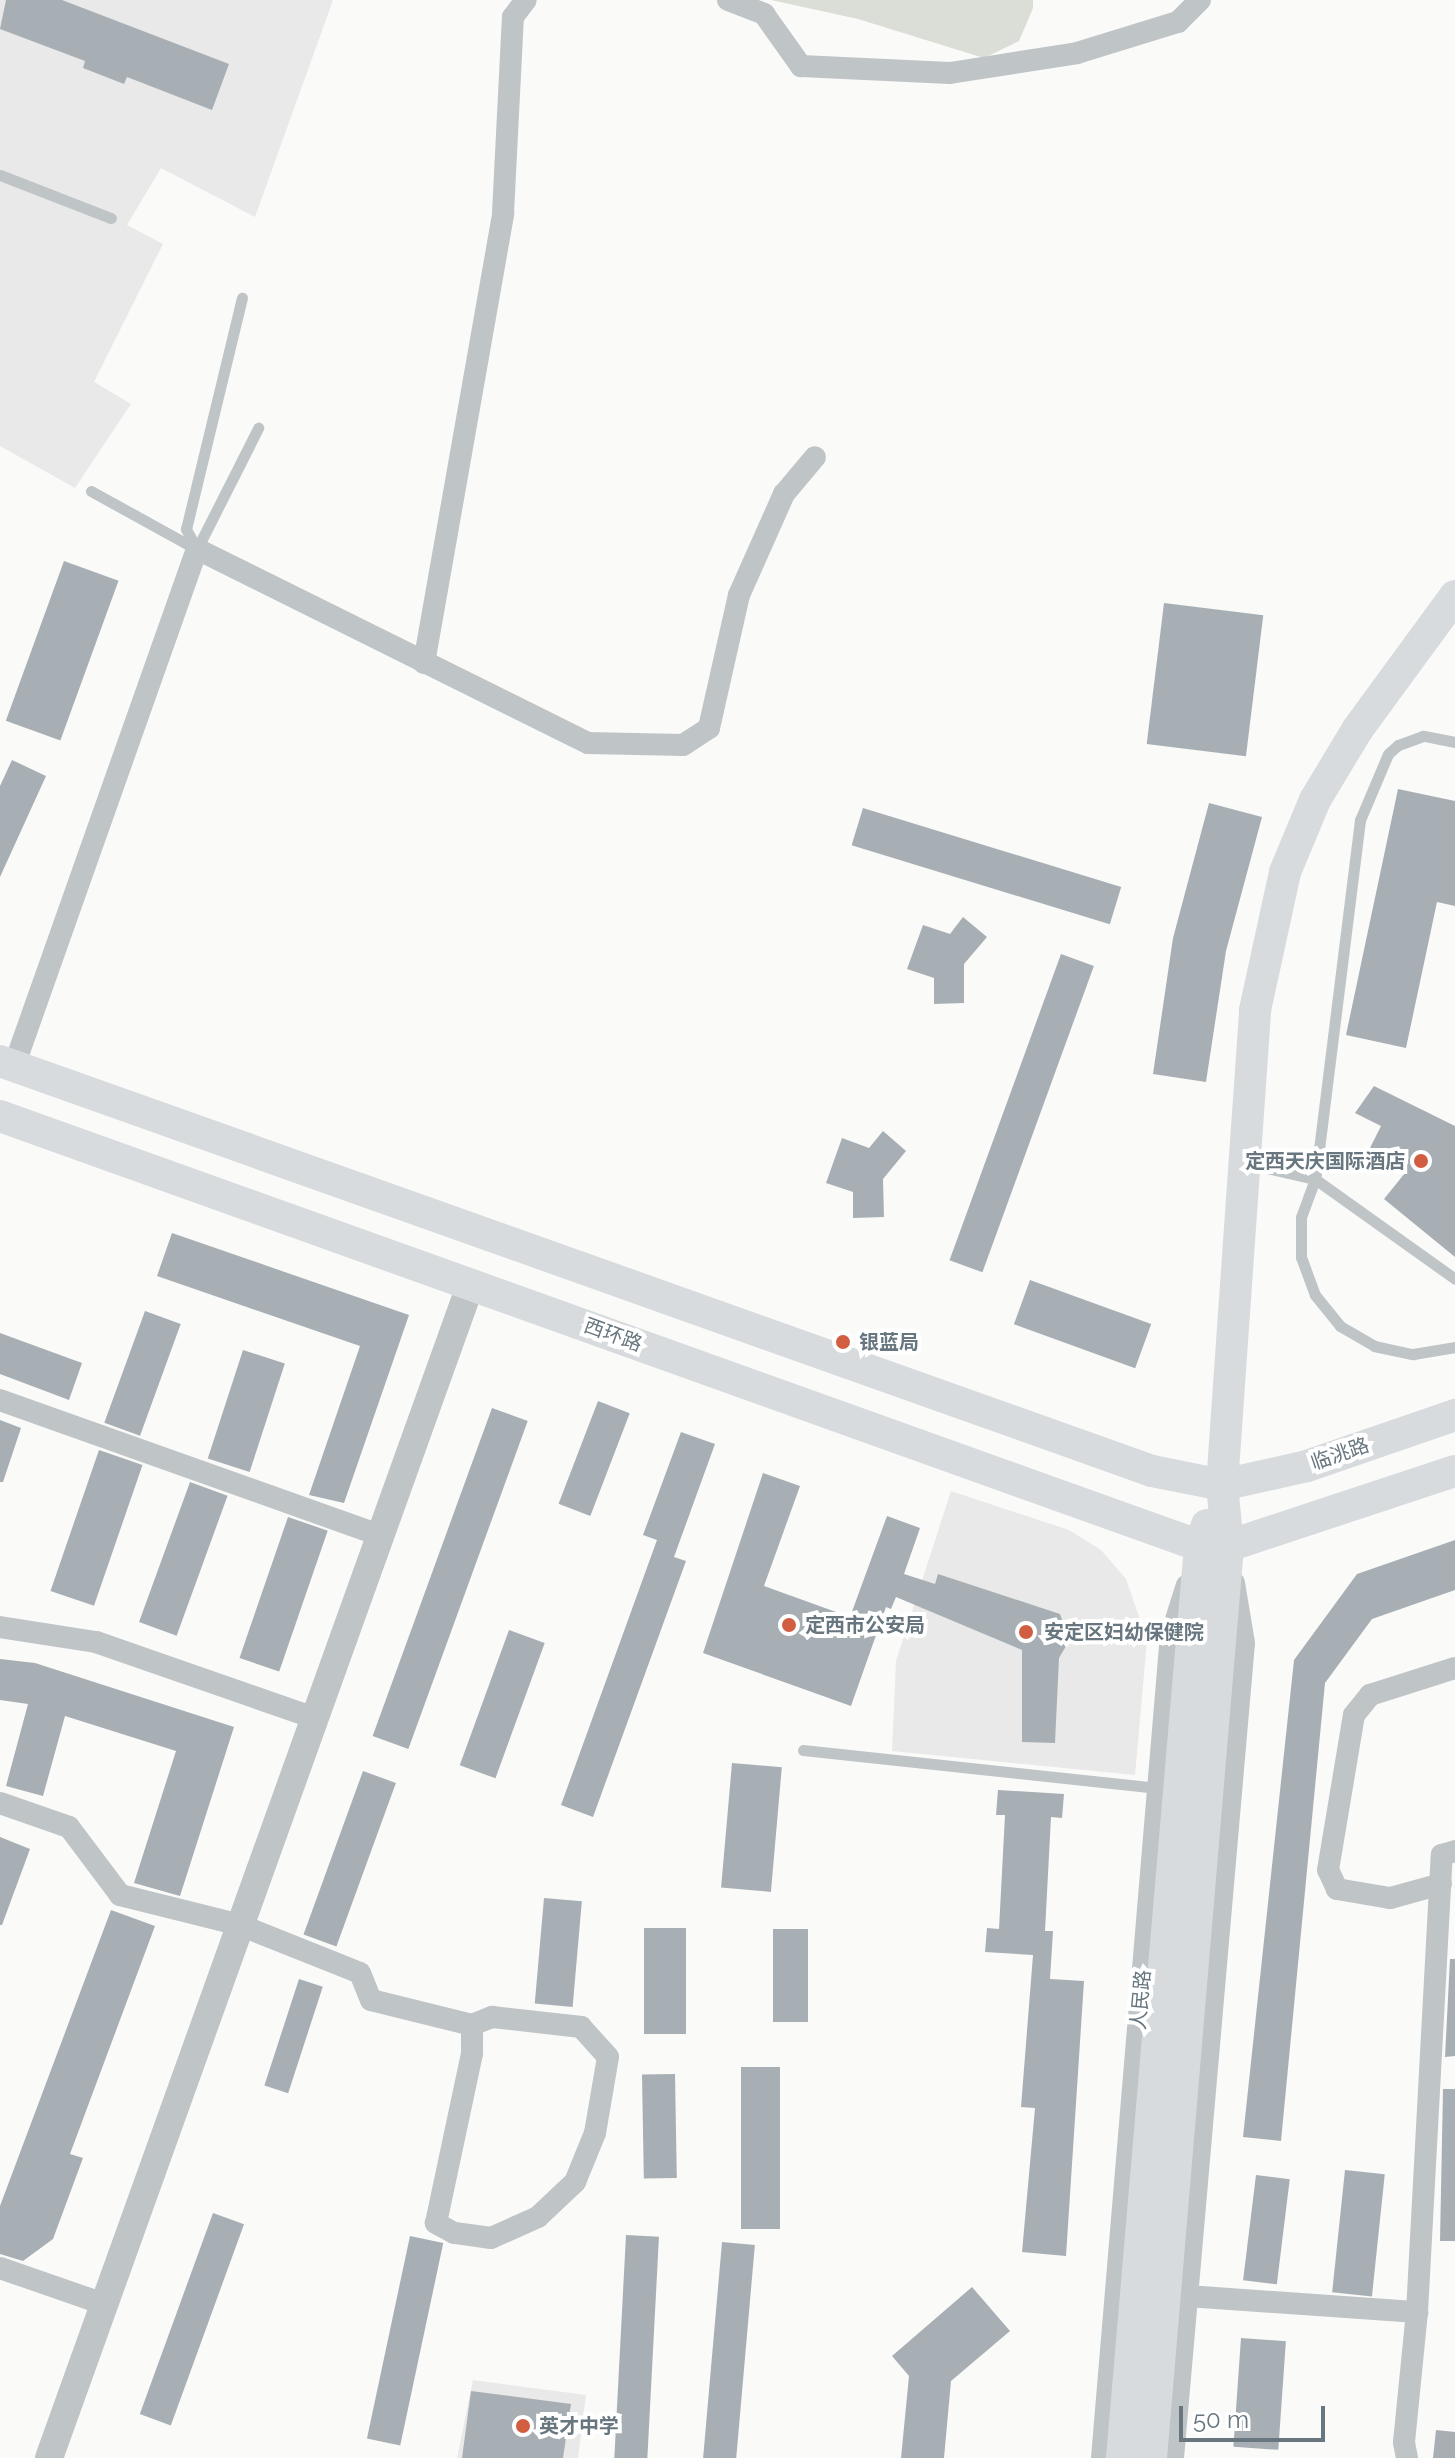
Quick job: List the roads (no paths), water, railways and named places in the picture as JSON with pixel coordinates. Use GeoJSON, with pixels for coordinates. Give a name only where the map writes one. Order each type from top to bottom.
{"type":"FeatureCollection","features":[{"type":"Feature","properties":{"kind":"main road","name":"人民路"},"geometry":{"type":"LineString","coordinates":[[1122,2458],[1222,1485],[1255,1010],[1285,872],[1315,800],[1357,730],[1455,596]]}},
{"type":"Feature","properties":{"kind":"main road"},"geometry":{"type":"LineString","coordinates":[[7,1064],[1152,1471],[1222,1485]]}},
{"type":"Feature","properties":{"kind":"main road","name":"西环路"},"geometry":{"type":"LineString","coordinates":[[0,1116],[1214,1546]]}},
{"type":"Feature","properties":{"kind":"main road","name":"临洮路"},"geometry":{"type":"LineString","coordinates":[[1222,1485],[1307,1466],[1455,1415]]}},
{"type":"Feature","properties":{"kind":"main road"},"geometry":{"type":"LineString","coordinates":[[1214,1546],[1455,1471]]}},
{"type":"Feature","properties":{"kind":"main road","name":"人民路"},"geometry":{"type":"LineString","coordinates":[[1151,2458],[1214,1546]]}},
{"type":"Feature","properties":{"kind":"street"},"geometry":{"type":"LineString","coordinates":[[424,663],[503,213],[513,17],[526,0]]}},
{"type":"Feature","properties":{"kind":"street"},"geometry":{"type":"LineString","coordinates":[[728,0],[764,14],[801,66],[950,73],[1091,49],[1178,22],[1200,0]]}},
{"type":"Feature","properties":{"kind":"street"},"geometry":{"type":"LineString","coordinates":[[7,1064],[197,549],[588,743],[683,745],[709,728],[739,595],[784,494],[815,457]]}},
{"type":"Feature","properties":{"kind":"street"},"geometry":{"type":"LineString","coordinates":[[49,2458],[471,1283]]}},
{"type":"Feature","properties":{"kind":"street"},"geometry":{"type":"LineString","coordinates":[[0,1400],[380,1535]]}},
{"type":"Feature","properties":{"kind":"street","name":"人民路"},"geometry":{"type":"LineString","coordinates":[[1102,2458],[1171,1635],[1214,1546]]}},
{"type":"Feature","properties":{"kind":"street","name":"人民路"},"geometry":{"type":"LineString","coordinates":[[1173,2458],[1244,1643],[1214,1546]]}},
{"type":"Feature","properties":{"kind":"street"},"geometry":{"type":"LineString","coordinates":[[0,1627],[96,1642],[314,1718]]}},
{"type":"Feature","properties":{"kind":"street"},"geometry":{"type":"LineString","coordinates":[[1441,1884],[1390,1898],[1337,1889],[1328,1870],[1354,1715],[1370,1695],[1455,1668]]}},
{"type":"Feature","properties":{"kind":"street"},"geometry":{"type":"LineString","coordinates":[[0,1803],[69,1827],[120,1895],[240,1925],[360,1973],[371,2000],[472,2025],[492,2017],[581,2027],[608,2057],[595,2133],[575,2182],[538,2217],[491,2238],[454,2233],[436,2223],[472,2053],[472,2025]]}},
{"type":"Feature","properties":{"kind":"street"},"geometry":{"type":"LineString","coordinates":[[1407,2458],[1404,2442],[1417,2312],[1442,1855],[1455,1851]]}},
{"type":"Feature","properties":{"kind":"street"},"geometry":{"type":"LineString","coordinates":[[0,2268],[104,2304]]}},
{"type":"Feature","properties":{"kind":"street"},"geometry":{"type":"LineString","coordinates":[[1187,2296],[1417,2312]]}},
{"type":"Feature","properties":{"kind":"lane"},"geometry":{"type":"LineString","coordinates":[[0,175],[111,218]]}},
{"type":"Feature","properties":{"kind":"lane"},"geometry":{"type":"LineString","coordinates":[[197,549],[186,529],[242,298]]}},
{"type":"Feature","properties":{"kind":"lane"},"geometry":{"type":"LineString","coordinates":[[197,549],[258,428]]}},
{"type":"Feature","properties":{"kind":"lane"},"geometry":{"type":"LineString","coordinates":[[91,491],[197,549]]}},
{"type":"Feature","properties":{"kind":"lane"},"geometry":{"type":"LineString","coordinates":[[1455,742],[1423,736],[1398,745],[1388,754],[1360,820],[1315,1179],[1301,1217],[1301,1257],[1315,1295],[1340,1326],[1374,1346],[1413,1354],[1455,1347]]}},
{"type":"Feature","properties":{"kind":"lane"},"geometry":{"type":"LineString","coordinates":[[1245,1163],[1315,1179],[1455,1279]]}},
{"type":"Feature","properties":{"kind":"lane"},"geometry":{"type":"LineString","coordinates":[[803,1750],[1158,1788]]}},
{"type":"Feature","properties":{"kind":"place","name":"定西天庆国际酒店"},"geometry":{"type":"Point","coordinates":[1421,1161]}},
{"type":"Feature","properties":{"kind":"place","name":"银蓝局"},"geometry":{"type":"Point","coordinates":[843,1342]}},
{"type":"Feature","properties":{"kind":"place","name":"定西市公安局"},"geometry":{"type":"Point","coordinates":[789,1625]}},
{"type":"Feature","properties":{"kind":"place","name":"安定区妇幼保健院"},"geometry":{"type":"Point","coordinates":[1026,1632]}},
{"type":"Feature","properties":{"kind":"place","name":"英才中学"},"geometry":{"type":"Point","coordinates":[523,2426]}}]}
